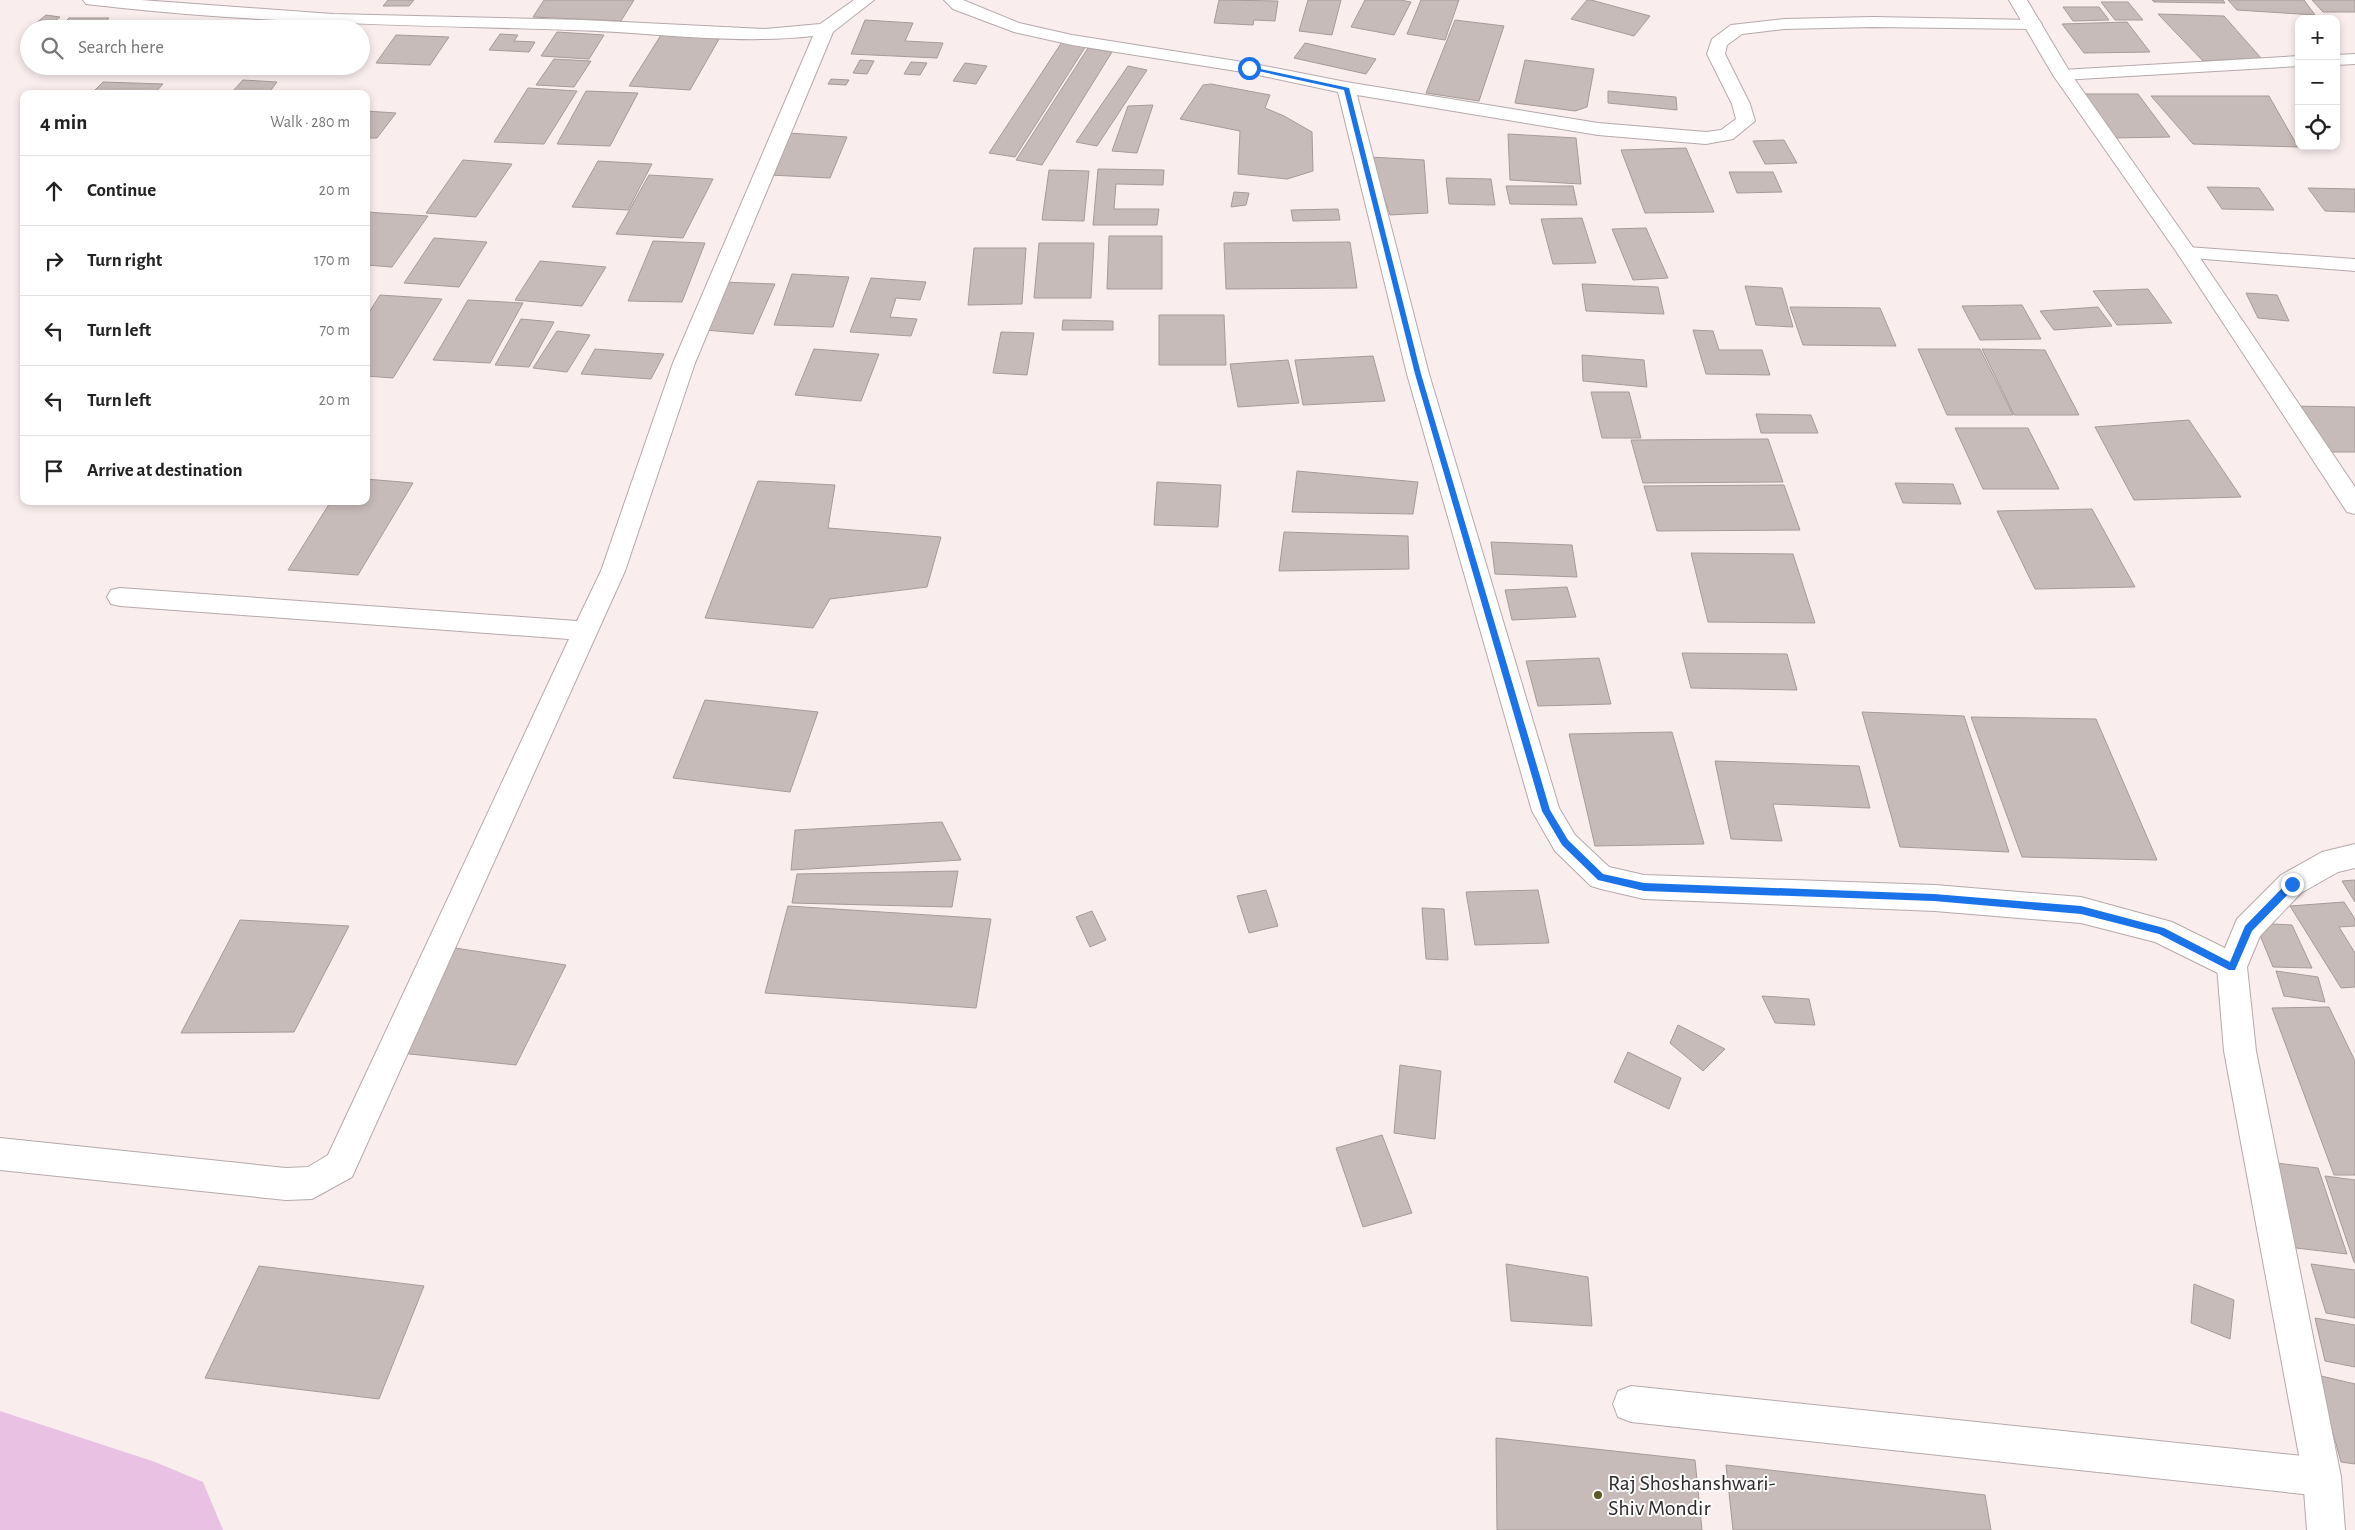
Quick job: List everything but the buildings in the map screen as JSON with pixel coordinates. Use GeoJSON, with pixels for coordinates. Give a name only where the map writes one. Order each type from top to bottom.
{"type":"FeatureCollection","features":[{"type":"Feature","properties":{"kind":"street"},"geometry":{"type":"LineString","coordinates":[[92,0],[236,13],[332,19],[584,25],[746,34],[790,34],[825,29],[865,0]]}},
{"type":"Feature","properties":{"kind":"street"},"geometry":{"type":"LineString","coordinates":[[953,0],[959,5],[1014,27],[1114,48],[1249,68],[1346,88],[1598,129],[1706,138],[1726,135],[1746,121],[1741,104],[1716,54],[1718,43],[1738,29],[1784,24],[1872,22],[2033,24]]}},
{"type":"Feature","properties":{"kind":"street"},"geometry":{"type":"LineString","coordinates":[[2018,0],[2062,75],[2187,253],[2355,506]]}},
{"type":"Feature","properties":{"kind":"street"},"geometry":{"type":"LineString","coordinates":[[0,1154],[286,1184],[312,1182],[340,1166],[613,571],[684,363],[825,29]]}},
{"type":"Feature","properties":{"kind":"street"},"geometry":{"type":"LineString","coordinates":[[2340,60],[2355,60]]}},
{"type":"Feature","properties":{"kind":"street"},"geometry":{"type":"LineString","coordinates":[[2062,75],[2295,61]]}},
{"type":"Feature","properties":{"kind":"street"},"geometry":{"type":"LineString","coordinates":[[1346,88],[1418,374],[1546,811],[1565,843],[1601,878],[1644,887],[1934,898],[2081,910],[2161,931],[2232,967]]}},
{"type":"Feature","properties":{"kind":"street"},"geometry":{"type":"LineString","coordinates":[[2187,253],[2355,265]]}},
{"type":"Feature","properties":{"kind":"street"},"geometry":{"type":"LineString","coordinates":[[120,597],[585,631]]}},
{"type":"Feature","properties":{"kind":"street"},"geometry":{"type":"LineString","coordinates":[[2326,1530],[2322,1477],[2240,1051],[2232,967],[2248,928],[2292,884],[2332,861],[2355,856]]}},
{"type":"Feature","properties":{"kind":"street"},"geometry":{"type":"LineString","coordinates":[[1631,1404],[2322,1477]]}},
{"type":"Feature","properties":{"kind":"waterway"},"geometry":{"type":"LineString","coordinates":[[0,1478],[155,1530]]}},
{"type":"Feature","properties":{"kind":"place","name":"Raj Shoshanshwari- Shiv Mondir"},"geometry":{"type":"Point","coordinates":[1598,1495]}},
{"type":"Feature","properties":{"kind":"route"},"geometry":{"type":"LineString","coordinates":[[1249,68],[1346,88],[1418,374],[1546,811],[1565,843],[1601,878],[1644,887],[1934,898],[2081,910],[2161,931],[2232,967],[2248,928],[2292,884]]}}]}
